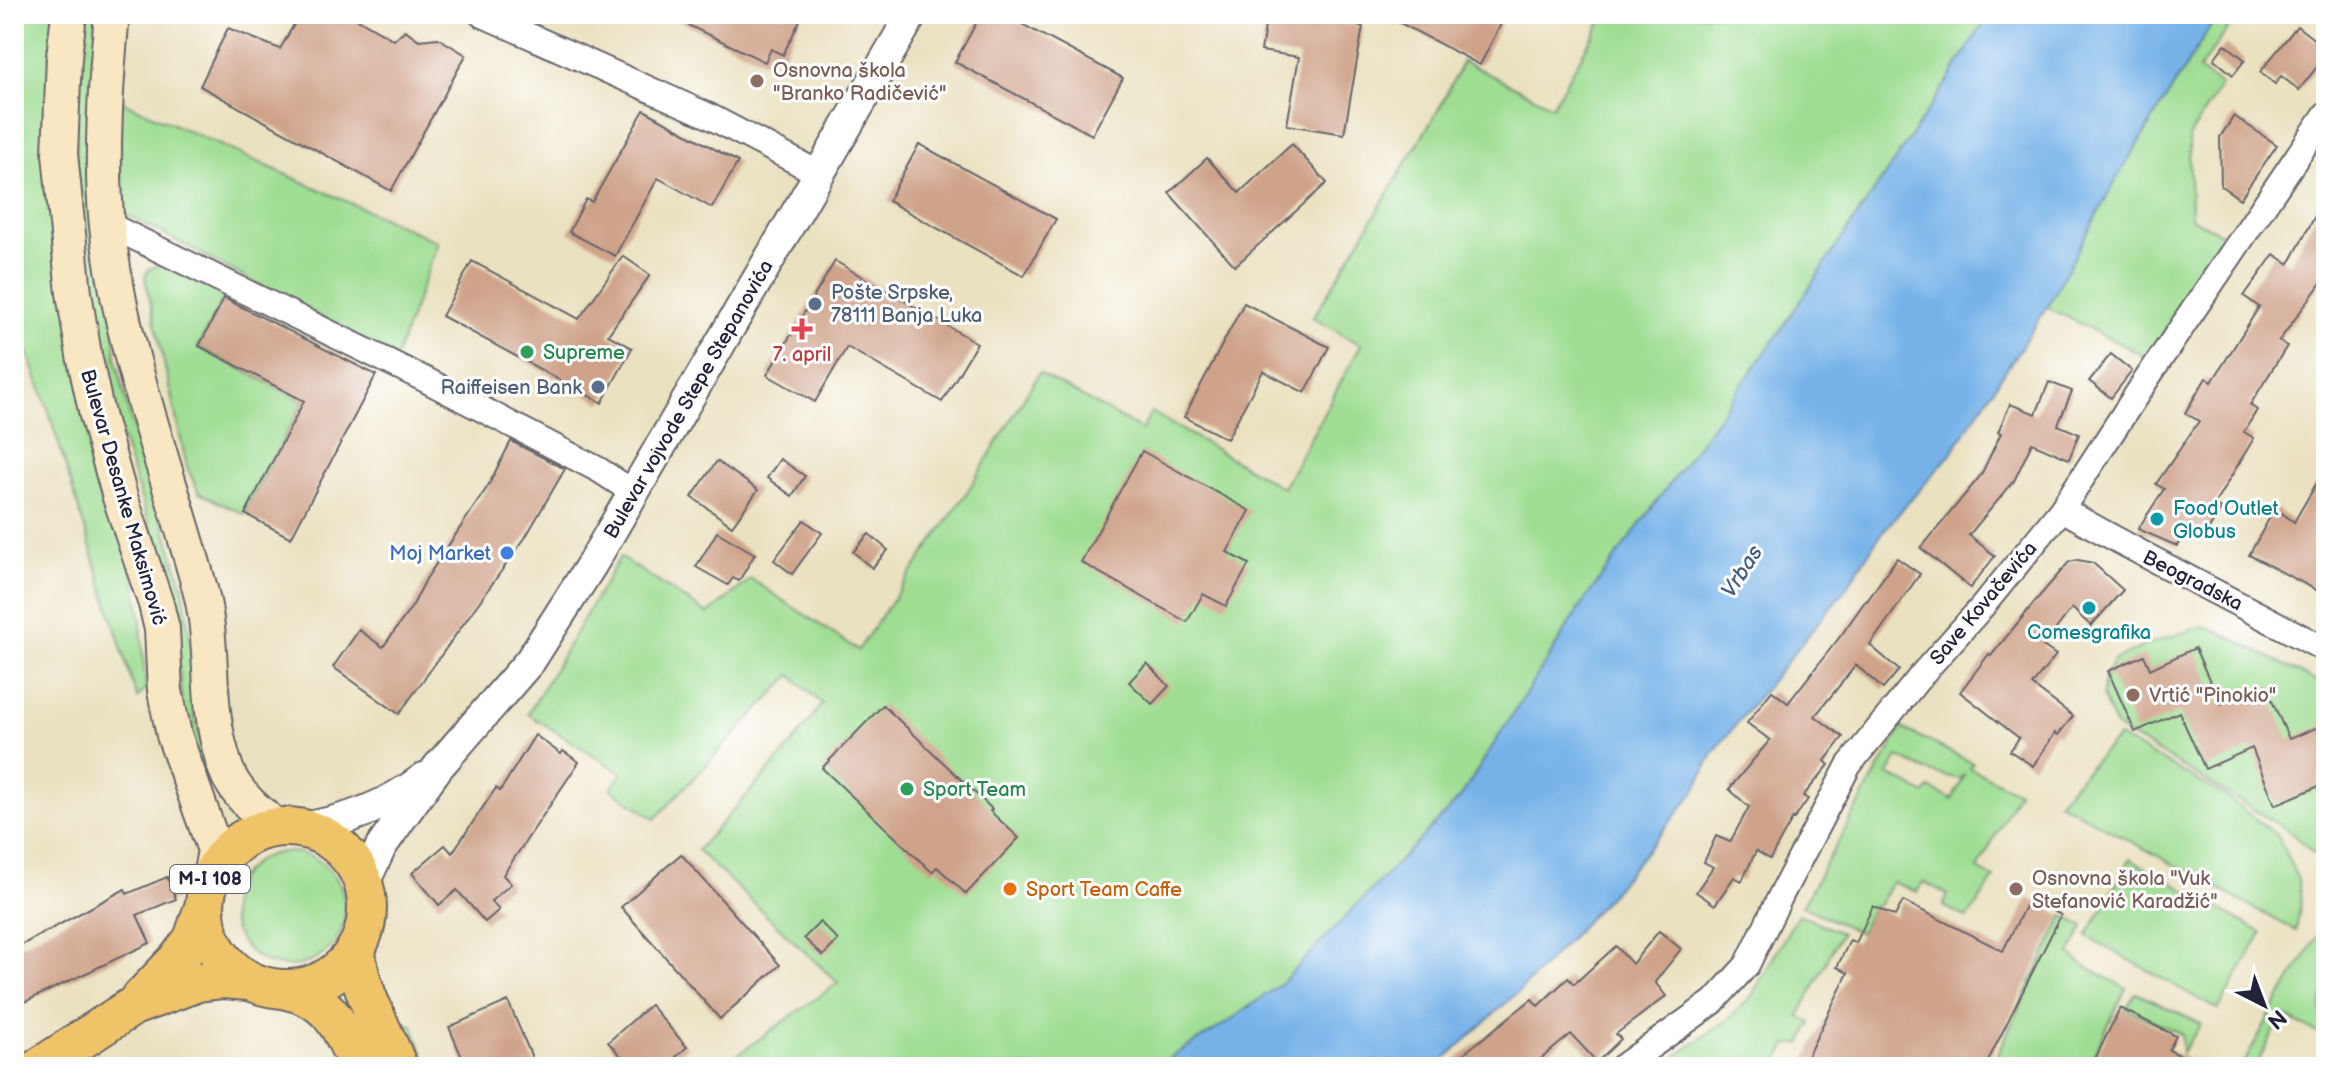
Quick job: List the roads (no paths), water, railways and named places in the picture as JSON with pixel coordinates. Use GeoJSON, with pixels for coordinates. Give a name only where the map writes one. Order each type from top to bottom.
{"type":"FeatureCollection","features":[{"type":"Feature","properties":{"kind":"main road","name":"Bulevar Desanke Maksimović"},"geometry":{"type":"LineString","coordinates":[[69,14],[60,154],[81,339],[105,443],[162,629],[165,691],[174,735],[215,850],[208,891]]}},
{"type":"Feature","properties":{"kind":"main road"},"geometry":{"type":"LineString","coordinates":[[112,14],[104,161],[107,224],[118,296],[143,404],[201,592],[209,638],[212,713],[226,772],[247,801],[288,828]]}},
{"type":"Feature","properties":{"kind":"main road","name":"M-I 108"},"geometry":{"type":"LineString","coordinates":[[133,1006],[193,939],[208,891],[226,853],[262,830],[288,828],[328,838],[340,847],[350,857],[364,883],[367,897],[366,924],[348,961],[327,979],[301,989],[287,990]]}},
{"type":"Feature","properties":{"kind":"main road","name":"M-I 108"},"geometry":{"type":"LineString","coordinates":[[208,891],[209,935],[215,949],[224,962],[248,981]]}},
{"type":"Feature","properties":{"kind":"main road","name":"M-I 108"},"geometry":{"type":"LineString","coordinates":[[356,950],[357,966],[398,1067]]}},
{"type":"Feature","properties":{"kind":"main road","name":"M-I 108"},"geometry":{"type":"LineString","coordinates":[[40,1067],[133,1006],[198,982],[224,979],[305,993],[321,1004],[344,1033],[358,1067]]}},
{"type":"Feature","properties":{"kind":"street"},"geometry":{"type":"LineString","coordinates":[[481,14],[707,115],[818,173]]}},
{"type":"Feature","properties":{"kind":"street","name":"Bulevar vojvode Stepe Stepanovića"},"geometry":{"type":"LineString","coordinates":[[364,883],[381,847],[438,767],[530,661],[592,564],[912,14]]}},
{"type":"Feature","properties":{"kind":"street","name":"Save Kovačevića"},"geometry":{"type":"LineString","coordinates":[[1622,1067],[1713,1002],[1747,965],[1849,765],[2062,509],[2326,114]]}},
{"type":"Feature","properties":{"kind":"street"},"geometry":{"type":"LineString","coordinates":[[107,224],[428,381],[599,470],[633,492]]}},
{"type":"Feature","properties":{"kind":"street","name":"Beogradska"},"geometry":{"type":"LineString","coordinates":[[2062,509],[2326,650]]}},
{"type":"Feature","properties":{"kind":"street","name":"Bulevar vojvode Stepe Stepanovića"},"geometry":{"type":"LineString","coordinates":[[288,828],[328,824],[361,813],[405,792],[438,767]]}},
{"type":"Feature","properties":{"kind":"water","name":"Vrbas"},"geometry":{"type":"Polygon","coordinates":[[[1989,14],[2218,14],[2117,178],[2047,307],[1951,454],[1880,535],[1847,587],[1713,753],[1694,793],[1611,894],[1530,981],[1436,1067],[1155,1067],[1228,1022],[1283,982],[1460,798],[1584,601],[1773,342],[1989,14]]]}},
{"type":"Feature","properties":{"kind":"place","name":"Osnovna škola \"Branko Radičević\""},"geometry":{"type":"Point","coordinates":[757,81]}},
{"type":"Feature","properties":{"kind":"place","name":"Pošte Srpske, 78111 Banja Luka"},"geometry":{"type":"Point","coordinates":[815,304]}},
{"type":"Feature","properties":{"kind":"place","name":"7. april"},"geometry":{"type":"Point","coordinates":[802,329]}},
{"type":"Feature","properties":{"kind":"place","name":"Supreme"},"geometry":{"type":"Point","coordinates":[527,352]}},
{"type":"Feature","properties":{"kind":"place","name":"Raiffeisen Bank"},"geometry":{"type":"Point","coordinates":[598,387]}},
{"type":"Feature","properties":{"kind":"place","name":"Food Outlet Globus"},"geometry":{"type":"Point","coordinates":[2157,519]}},
{"type":"Feature","properties":{"kind":"place","name":"Moj Market"},"geometry":{"type":"Point","coordinates":[507,553]}},
{"type":"Feature","properties":{"kind":"place","name":"Comesgrafika"},"geometry":{"type":"Point","coordinates":[2089,608]}},
{"type":"Feature","properties":{"kind":"place","name":"Vrtić \"Pinokio\""},"geometry":{"type":"Point","coordinates":[2133,695]}},
{"type":"Feature","properties":{"kind":"place","name":"Sport Team"},"geometry":{"type":"Point","coordinates":[907,789]}},
{"type":"Feature","properties":{"kind":"place","name":"Sport Team Caffe"},"geometry":{"type":"Point","coordinates":[1010,889]}},
{"type":"Feature","properties":{"kind":"place","name":"Osnovna škola \"Vuk Stefanović Karadžić\""},"geometry":{"type":"Point","coordinates":[2016,889]}}]}
